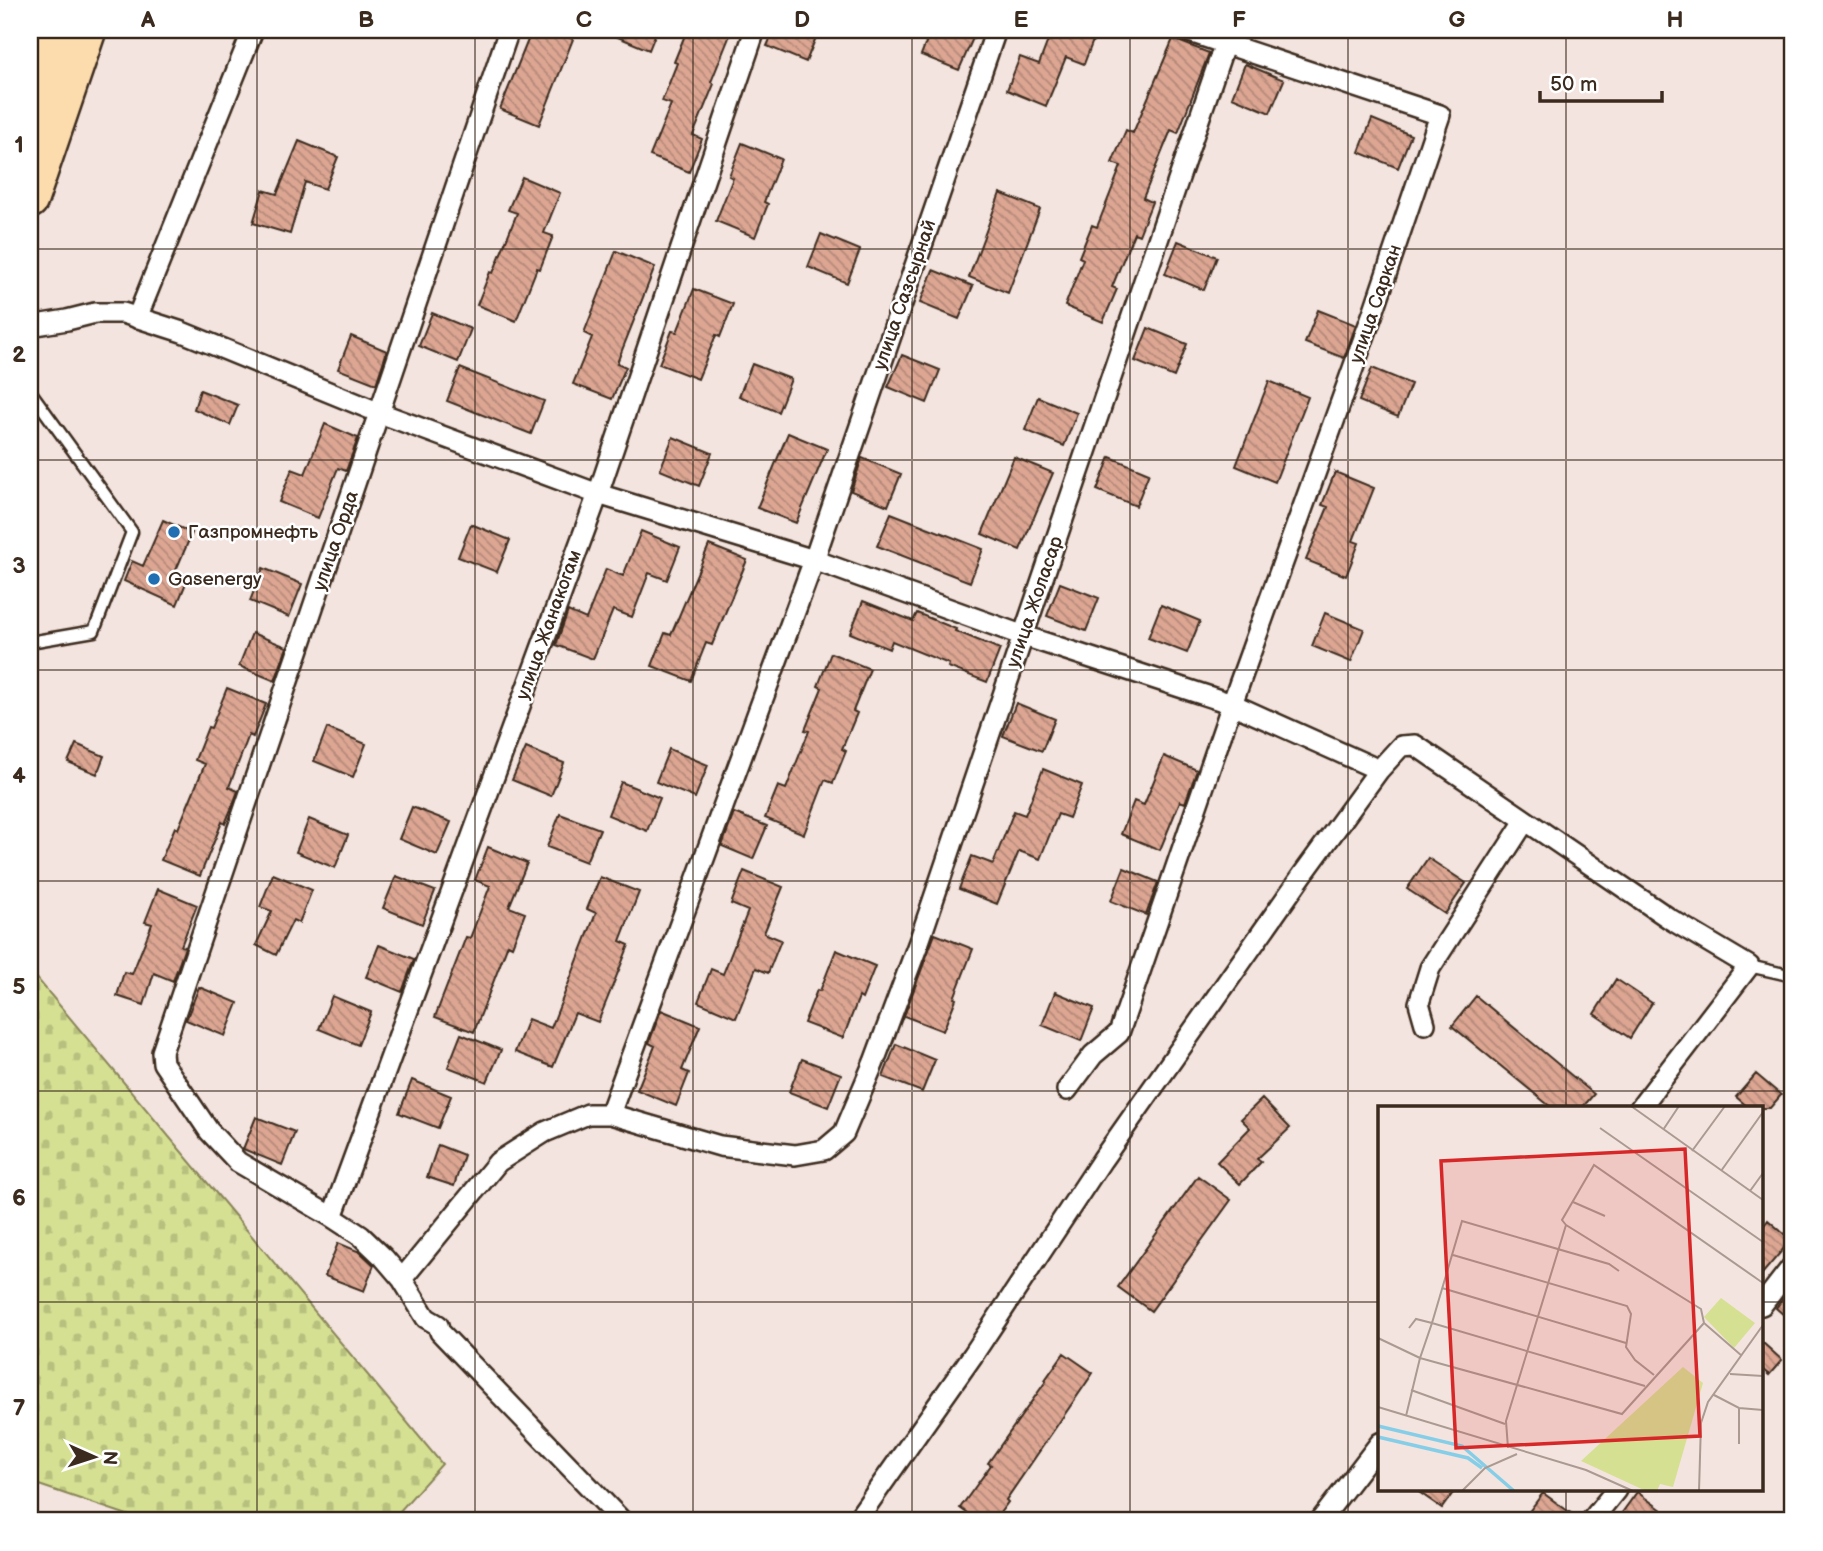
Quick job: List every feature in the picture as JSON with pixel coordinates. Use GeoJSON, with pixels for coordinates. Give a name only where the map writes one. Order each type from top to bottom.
{"type":"FeatureCollection","features":[{"type":"Feature","properties":{"kind":"highway"},"geometry":{"type":"LineString","coordinates":[[30,108],[56,30]]}},
{"type":"Feature","properties":{"kind":"highway"},"geometry":{"type":"LineString","coordinates":[[30,200],[88,30]]}},
{"type":"Feature","properties":{"kind":"street"},"geometry":{"type":"LineString","coordinates":[[137,318],[253,30]]}},
{"type":"Feature","properties":{"kind":"street","name":"улица Орда"},"geometry":{"type":"LineString","coordinates":[[332,1217],[238,1162],[209,1131],[163,1063],[162,1052],[509,30]]}},
{"type":"Feature","properties":{"kind":"street","name":"улица Жанакогам"},"geometry":{"type":"LineString","coordinates":[[332,1217],[598,494],[755,30]]}},
{"type":"Feature","properties":{"kind":"street","name":"улица Сазсырнай"},"geometry":{"type":"LineString","coordinates":[[610,1114],[814,560],[996,30]]}},
{"type":"Feature","properties":{"kind":"street"},"geometry":{"type":"LineString","coordinates":[[1184,30],[1225,43]]}},
{"type":"Feature","properties":{"kind":"street","name":"улица Жоласар"},"geometry":{"type":"LineString","coordinates":[[610,1114],[720,1146],[795,1155],[824,1150],[844,1133],[920,939],[1225,43]]}},
{"type":"Feature","properties":{"kind":"street","name":"улица Саркан"},"geometry":{"type":"LineString","coordinates":[[1225,43],[1440,115],[1373,313],[1232,705]]}},
{"type":"Feature","properties":{"kind":"street"},"geometry":{"type":"LineString","coordinates":[[30,326],[95,313],[123,313],[182,332],[380,413],[598,494],[814,560],[1024,636],[1232,705],[1379,770]]}},
{"type":"Feature","properties":{"kind":"street"},"geometry":{"type":"LineString","coordinates":[[1067,1090],[1093,1055],[1119,1033],[1232,705]]}},
{"type":"Feature","properties":{"kind":"street"},"geometry":{"type":"LineString","coordinates":[[856,1521],[973,1354],[1102,1160],[1303,874],[1379,770],[1401,746],[1415,746],[1670,919],[1749,966],[1642,1106]]}},
{"type":"Feature","properties":{"kind":"street"},"geometry":{"type":"LineString","coordinates":[[1425,1024],[1419,1003],[1430,968],[1525,821]]}},
{"type":"Feature","properties":{"kind":"street"},"geometry":{"type":"LineString","coordinates":[[402,1279],[498,1163],[545,1132],[588,1114],[610,1114]]}},
{"type":"Feature","properties":{"kind":"street"},"geometry":{"type":"LineString","coordinates":[[332,1217],[361,1236],[384,1258],[402,1279],[426,1318],[438,1325],[440,1332],[622,1521]]}},
{"type":"Feature","properties":{"kind":"street"},"geometry":{"type":"LineString","coordinates":[[1764,1302],[1793,1265]]}},
{"type":"Feature","properties":{"kind":"street"},"geometry":{"type":"LineString","coordinates":[[1320,1521],[1378,1446]]}},
{"type":"Feature","properties":{"kind":"street"},"geometry":{"type":"LineString","coordinates":[[1591,1521],[1614,1492]]}},
{"type":"Feature","properties":{"kind":"lane"},"geometry":{"type":"LineString","coordinates":[[30,391],[132,532],[94,631],[30,642]]}},
{"type":"Feature","properties":{"kind":"lane"},"geometry":{"type":"LineString","coordinates":[[1749,966],[1793,976]]}},
{"type":"Feature","properties":{"kind":"green space"},"geometry":{"type":"Polygon","coordinates":[[[30,970],[442,1464],[391,1521],[145,1521],[30,1482],[30,970]]]}},
{"type":"Feature","properties":{"kind":"building"},"geometry":{"type":"Polygon","coordinates":[[[532,30],[551,30],[573,39],[539,125],[500,109],[532,30]]]}},
{"type":"Feature","properties":{"kind":"building"},"geometry":{"type":"Polygon","coordinates":[[[601,30],[657,30],[649,50],[601,30]]]}},
{"type":"Feature","properties":{"kind":"building"},"geometry":{"type":"Polygon","coordinates":[[[687,30],[732,30],[693,135],[702,139],[689,172],[650,156],[671,104],[662,101],[687,30]]]}},
{"type":"Feature","properties":{"kind":"building"},"geometry":{"type":"Polygon","coordinates":[[[774,30],[819,30],[806,62],[767,46],[774,30]]]}},
{"type":"Feature","properties":{"kind":"building"},"geometry":{"type":"Polygon","coordinates":[[[931,30],[953,30],[973,38],[959,70],[921,55],[931,30]]]}},
{"type":"Feature","properties":{"kind":"building"},"geometry":{"type":"Polygon","coordinates":[[[1052,30],[1097,30],[1084,64],[1066,57],[1046,106],[1007,90],[1020,57],[1039,64],[1052,30]]]}},
{"type":"Feature","properties":{"kind":"building"},"geometry":{"type":"Polygon","coordinates":[[[1173,39],[1209,53],[1178,133],[1171,130],[1143,198],[1152,202],[1139,235],[1134,233],[1112,287],[1117,289],[1103,322],[1065,306],[1083,259],[1079,257],[1092,225],[1097,227],[1121,166],[1112,163],[1126,130],[1133,133],[1173,39]]]}},
{"type":"Feature","properties":{"kind":"building"},"geometry":{"type":"Polygon","coordinates":[[[1245,64],[1284,80],[1270,113],[1232,97],[1245,64]]]}},
{"type":"Feature","properties":{"kind":"building"},"geometry":{"type":"Polygon","coordinates":[[[1372,119],[1411,135],[1398,168],[1359,152],[1372,119]]]}},
{"type":"Feature","properties":{"kind":"building"},"geometry":{"type":"Polygon","coordinates":[[[299,141],[338,157],[325,189],[305,182],[290,234],[253,223],[263,190],[277,194],[299,141]]]}},
{"type":"Feature","properties":{"kind":"building"},"geometry":{"type":"Polygon","coordinates":[[[742,143],[781,159],[764,202],[768,204],[755,237],[716,221],[733,178],[729,176],[742,143]]]}},
{"type":"Feature","properties":{"kind":"building"},"geometry":{"type":"Polygon","coordinates":[[[522,177],[560,193],[544,233],[553,236],[516,321],[477,305],[517,213],[508,210],[522,177]]]}},
{"type":"Feature","properties":{"kind":"building"},"geometry":{"type":"Polygon","coordinates":[[[1000,193],[1040,209],[1008,293],[969,277],[1000,193]]]}},
{"type":"Feature","properties":{"kind":"building"},"geometry":{"type":"Polygon","coordinates":[[[821,234],[860,250],[847,283],[808,267],[821,234]]]}},
{"type":"Feature","properties":{"kind":"building"},"geometry":{"type":"Polygon","coordinates":[[[1178,241],[1217,257],[1204,290],[1165,274],[1178,241]]]}},
{"type":"Feature","properties":{"kind":"building"},"geometry":{"type":"Polygon","coordinates":[[[616,251],[655,267],[617,363],[626,367],[612,399],[573,384],[592,337],[584,333],[616,251]]]}},
{"type":"Feature","properties":{"kind":"building"},"geometry":{"type":"Polygon","coordinates":[[[933,270],[973,286],[959,319],[920,303],[933,270]]]}},
{"type":"Feature","properties":{"kind":"building"},"geometry":{"type":"Polygon","coordinates":[[[694,289],[733,304],[720,337],[716,335],[698,379],[659,364],[672,331],[677,332],[694,289]]]}},
{"type":"Feature","properties":{"kind":"building"},"geometry":{"type":"Polygon","coordinates":[[[1318,310],[1356,325],[1344,358],[1305,343],[1318,310]]]}},
{"type":"Feature","properties":{"kind":"building"},"geometry":{"type":"Polygon","coordinates":[[[432,313],[471,329],[458,362],[419,346],[432,313]]]}},
{"type":"Feature","properties":{"kind":"building"},"geometry":{"type":"Polygon","coordinates":[[[1148,328],[1187,344],[1174,377],[1135,361],[1148,328]]]}},
{"type":"Feature","properties":{"kind":"building"},"geometry":{"type":"Polygon","coordinates":[[[351,336],[387,351],[376,384],[338,369],[351,336]]]}},
{"type":"Feature","properties":{"kind":"building"},"geometry":{"type":"Polygon","coordinates":[[[902,355],[940,370],[927,403],[888,387],[902,355]]]}},
{"type":"Feature","properties":{"kind":"building"},"geometry":{"type":"Polygon","coordinates":[[[752,364],[791,379],[778,412],[739,396],[752,364]]]}},
{"type":"Feature","properties":{"kind":"building"},"geometry":{"type":"Polygon","coordinates":[[[460,368],[544,401],[531,434],[447,401],[460,368]]]}},
{"type":"Feature","properties":{"kind":"building"},"geometry":{"type":"Polygon","coordinates":[[[1372,368],[1411,384],[1398,417],[1359,401],[1372,368]]]}},
{"type":"Feature","properties":{"kind":"building"},"geometry":{"type":"Polygon","coordinates":[[[1269,381],[1308,397],[1275,482],[1236,466],[1269,381]]]}},
{"type":"Feature","properties":{"kind":"building"},"geometry":{"type":"Polygon","coordinates":[[[200,390],[238,405],[230,425],[194,409],[200,390]]]}},
{"type":"Feature","properties":{"kind":"building"},"geometry":{"type":"Polygon","coordinates":[[[1038,397],[1077,413],[1064,446],[1025,430],[1038,397]]]}},
{"type":"Feature","properties":{"kind":"building"},"geometry":{"type":"Polygon","coordinates":[[[325,424],[358,438],[346,471],[338,468],[318,518],[279,502],[292,469],[305,474],[325,424]]]}},
{"type":"Feature","properties":{"kind":"building"},"geometry":{"type":"Polygon","coordinates":[[[788,433],[827,449],[796,523],[757,508],[788,433]]]}},
{"type":"Feature","properties":{"kind":"building"},"geometry":{"type":"Polygon","coordinates":[[[673,437],[712,453],[699,486],[660,470],[673,437]]]}},
{"type":"Feature","properties":{"kind":"building"},"geometry":{"type":"Polygon","coordinates":[[[1014,457],[1053,473],[1020,550],[982,534],[1014,457]]]}},
{"type":"Feature","properties":{"kind":"building"},"geometry":{"type":"Polygon","coordinates":[[[1110,457],[1149,473],[1136,506],[1097,490],[1110,457]]]}},
{"type":"Feature","properties":{"kind":"building"},"geometry":{"type":"Polygon","coordinates":[[[862,458],[901,474],[888,506],[851,491],[862,458]]]}},
{"type":"Feature","properties":{"kind":"building"},"geometry":{"type":"Polygon","coordinates":[[[1335,472],[1374,488],[1353,541],[1359,543],[1346,576],[1306,560],[1328,507],[1322,505],[1335,472]]]}},
{"type":"Feature","properties":{"kind":"building"},"geometry":{"type":"Polygon","coordinates":[[[891,513],[983,549],[970,582],[877,546],[891,513]]]}},
{"type":"Feature","properties":{"kind":"building"},"geometry":{"type":"Polygon","coordinates":[[[163,520],[192,533],[173,577],[186,583],[177,605],[124,581],[132,561],[143,566],[163,520]]]}},
{"type":"Feature","properties":{"kind":"building"},"geometry":{"type":"Polygon","coordinates":[[[471,524],[510,540],[497,572],[458,557],[471,524]]]}},
{"type":"Feature","properties":{"kind":"building"},"geometry":{"type":"Polygon","coordinates":[[[641,531],[680,547],[667,580],[649,573],[632,617],[613,610],[593,659],[556,645],[568,611],[586,619],[606,569],[623,576],[641,531]]]}},
{"type":"Feature","properties":{"kind":"building"},"geometry":{"type":"Polygon","coordinates":[[[709,545],[747,560],[712,645],[706,643],[691,681],[652,666],[665,633],[671,635],[709,545]]]}},
{"type":"Feature","properties":{"kind":"building"},"geometry":{"type":"Polygon","coordinates":[[[263,568],[302,584],[289,617],[250,601],[263,568]]]}},
{"type":"Feature","properties":{"kind":"building"},"geometry":{"type":"Polygon","coordinates":[[[1060,583],[1099,598],[1086,631],[1047,616],[1060,583]]]}},
{"type":"Feature","properties":{"kind":"building"},"geometry":{"type":"Polygon","coordinates":[[[863,601],[913,621],[917,613],[1000,649],[987,682],[892,641],[889,649],[850,633],[863,601]]]}},
{"type":"Feature","properties":{"kind":"building"},"geometry":{"type":"Polygon","coordinates":[[[1161,605],[1200,621],[1187,653],[1148,638],[1161,605]]]}},
{"type":"Feature","properties":{"kind":"building"},"geometry":{"type":"Polygon","coordinates":[[[1325,613],[1364,629],[1351,662],[1312,646],[1325,613]]]}},
{"type":"Feature","properties":{"kind":"building"},"geometry":{"type":"Polygon","coordinates":[[[252,633],[287,647],[275,681],[239,666],[252,633]]]}},
{"type":"Feature","properties":{"kind":"building"},"geometry":{"type":"Polygon","coordinates":[[[831,653],[870,669],[853,711],[857,713],[842,749],[846,751],[833,783],[825,780],[804,834],[765,818],[778,786],[786,789],[809,731],[805,730],[822,688],[818,686],[831,653]]]}},
{"type":"Feature","properties":{"kind":"building"},"geometry":{"type":"Polygon","coordinates":[[[227,688],[266,704],[253,737],[249,735],[229,787],[238,791],[232,807],[225,824],[222,822],[200,876],[161,860],[175,827],[178,829],[205,764],[195,760],[227,688]]]}},
{"type":"Feature","properties":{"kind":"building"},"geometry":{"type":"Polygon","coordinates":[[[1016,703],[1055,719],[1042,751],[1003,736],[1016,703]]]}},
{"type":"Feature","properties":{"kind":"building"},"geometry":{"type":"Polygon","coordinates":[[[327,728],[366,744],[353,777],[314,761],[327,728]]]}},
{"type":"Feature","properties":{"kind":"building"},"geometry":{"type":"Polygon","coordinates":[[[76,744],[104,756],[97,774],[68,762],[76,744]]]}},
{"type":"Feature","properties":{"kind":"building"},"geometry":{"type":"Polygon","coordinates":[[[526,748],[564,763],[551,796],[512,780],[526,748]]]}},
{"type":"Feature","properties":{"kind":"building"},"geometry":{"type":"Polygon","coordinates":[[[669,749],[708,765],[695,798],[656,782],[669,749]]]}},
{"type":"Feature","properties":{"kind":"building"},"geometry":{"type":"Polygon","coordinates":[[[1164,756],[1197,770],[1185,803],[1180,801],[1160,850],[1121,834],[1134,801],[1144,805],[1164,756]]]}},
{"type":"Feature","properties":{"kind":"building"},"geometry":{"type":"Polygon","coordinates":[[[1043,769],[1082,785],[1069,818],[1058,814],[1040,859],[1019,851],[997,904],[959,889],[972,856],[993,864],[1014,811],[1025,815],[1043,769]]]}},
{"type":"Feature","properties":{"kind":"building"},"geometry":{"type":"Polygon","coordinates":[[[621,782],[660,798],[647,831],[608,815],[621,782]]]}},
{"type":"Feature","properties":{"kind":"building"},"geometry":{"type":"Polygon","coordinates":[[[412,807],[451,822],[437,855],[399,839],[412,807]]]}},
{"type":"Feature","properties":{"kind":"building"},"geometry":{"type":"Polygon","coordinates":[[[734,813],[767,826],[753,859],[722,846],[734,813]]]}},
{"type":"Feature","properties":{"kind":"building"},"geometry":{"type":"Polygon","coordinates":[[[560,814],[600,829],[586,862],[547,847],[560,814]]]}},
{"type":"Feature","properties":{"kind":"building"},"geometry":{"type":"Polygon","coordinates":[[[309,819],[348,835],[335,868],[296,852],[309,819]]]}},
{"type":"Feature","properties":{"kind":"building"},"geometry":{"type":"Polygon","coordinates":[[[488,847],[527,863],[509,907],[525,913],[512,946],[508,944],[474,1032],[435,1017],[466,937],[470,938],[490,886],[475,880],[488,847]]]}},
{"type":"Feature","properties":{"kind":"building"},"geometry":{"type":"Polygon","coordinates":[[[1428,858],[1466,883],[1445,914],[1407,889],[1428,858]]]}},
{"type":"Feature","properties":{"kind":"building"},"geometry":{"type":"Polygon","coordinates":[[[1124,868],[1158,882],[1146,915],[1111,901],[1124,868]]]}},
{"type":"Feature","properties":{"kind":"building"},"geometry":{"type":"Polygon","coordinates":[[[744,871],[783,887],[764,933],[781,940],[768,973],[756,968],[736,1018],[698,1002],[711,969],[723,974],[748,911],[731,904],[744,871]]]}},
{"type":"Feature","properties":{"kind":"building"},"geometry":{"type":"Polygon","coordinates":[[[273,874],[312,890],[299,923],[293,920],[276,955],[256,945],[272,911],[260,907],[273,874]]]}},
{"type":"Feature","properties":{"kind":"building"},"geometry":{"type":"Polygon","coordinates":[[[396,876],[435,891],[422,924],[383,908],[396,876]]]}},
{"type":"Feature","properties":{"kind":"building"},"geometry":{"type":"Polygon","coordinates":[[[600,877],[639,892],[620,941],[629,945],[598,1022],[575,1013],[553,1067],[515,1052],[528,1019],[551,1028],[596,913],[587,909],[600,877]]]}},
{"type":"Feature","properties":{"kind":"building"},"geometry":{"type":"Polygon","coordinates":[[[158,889],[197,905],[181,946],[185,947],[173,981],[154,973],[144,1005],[117,996],[124,972],[132,974],[152,924],[145,922],[158,889]]]}},
{"type":"Feature","properties":{"kind":"building"},"geometry":{"type":"Polygon","coordinates":[[[935,934],[973,949],[943,1031],[904,1016],[935,934]]]}},
{"type":"Feature","properties":{"kind":"building"},"geometry":{"type":"Polygon","coordinates":[[[379,945],[414,959],[402,992],[366,977],[379,945]]]}},
{"type":"Feature","properties":{"kind":"building"},"geometry":{"type":"Polygon","coordinates":[[[836,950],[875,966],[843,1038],[804,1023],[836,950]]]}},
{"type":"Feature","properties":{"kind":"building"},"geometry":{"type":"Polygon","coordinates":[[[1616,979],[1652,1003],[1630,1038],[1594,1014],[1616,979]]]}},
{"type":"Feature","properties":{"kind":"building"},"geometry":{"type":"Polygon","coordinates":[[[199,987],[238,1003],[225,1036],[186,1020],[199,987]]]}},
{"type":"Feature","properties":{"kind":"building"},"geometry":{"type":"Polygon","coordinates":[[[1055,992],[1094,1008],[1081,1041],[1042,1025],[1055,992]]]}},
{"type":"Feature","properties":{"kind":"building"},"geometry":{"type":"Polygon","coordinates":[[[332,996],[371,1012],[358,1045],[319,1029],[332,996]]]}},
{"type":"Feature","properties":{"kind":"building"},"geometry":{"type":"Polygon","coordinates":[[[1476,996],[1594,1094],[1584,1106],[1550,1106],[1452,1026],[1476,996]]]}},
{"type":"Feature","properties":{"kind":"building"},"geometry":{"type":"Polygon","coordinates":[[[661,1010],[700,1026],[682,1070],[689,1073],[676,1106],[637,1090],[655,1046],[649,1043],[661,1010]]]}},
{"type":"Feature","properties":{"kind":"building"},"geometry":{"type":"Polygon","coordinates":[[[461,1034],[501,1050],[487,1082],[448,1067],[461,1034]]]}},
{"type":"Feature","properties":{"kind":"building"},"geometry":{"type":"Polygon","coordinates":[[[896,1044],[935,1060],[922,1092],[883,1077],[896,1044]]]}},
{"type":"Feature","properties":{"kind":"building"},"geometry":{"type":"Polygon","coordinates":[[[802,1059],[841,1074],[828,1107],[789,1092],[802,1059]]]}},
{"type":"Feature","properties":{"kind":"building"},"geometry":{"type":"Polygon","coordinates":[[[1756,1074],[1781,1095],[1770,1108],[1747,1106],[1736,1097],[1756,1074]]]}},
{"type":"Feature","properties":{"kind":"building"},"geometry":{"type":"Polygon","coordinates":[[[412,1080],[451,1096],[438,1128],[399,1113],[412,1080]]]}},
{"type":"Feature","properties":{"kind":"building"},"geometry":{"type":"Polygon","coordinates":[[[1262,1099],[1290,1128],[1257,1159],[1261,1162],[1240,1184],[1217,1162],[1250,1128],[1241,1119],[1262,1099]]]}},
{"type":"Feature","properties":{"kind":"building"},"geometry":{"type":"Polygon","coordinates":[[[256,1117],[295,1132],[282,1165],[243,1149],[256,1117]]]}},
{"type":"Feature","properties":{"kind":"building"},"geometry":{"type":"Polygon","coordinates":[[[438,1145],[464,1155],[454,1186],[427,1177],[438,1145]]]}},
{"type":"Feature","properties":{"kind":"building"},"geometry":{"type":"Polygon","coordinates":[[[1198,1176],[1231,1200],[1151,1311],[1118,1287],[1198,1176]]]}},
{"type":"Feature","properties":{"kind":"building"},"geometry":{"type":"Polygon","coordinates":[[[1768,1220],[1791,1240],[1764,1272],[1764,1225],[1768,1220]]]}},
{"type":"Feature","properties":{"kind":"building"},"geometry":{"type":"Polygon","coordinates":[[[338,1243],[360,1252],[374,1265],[364,1291],[325,1276],[338,1243]]]}},
{"type":"Feature","properties":{"kind":"building"},"geometry":{"type":"Polygon","coordinates":[[[1793,1285],[1793,1323],[1776,1308],[1793,1285]]]}},
{"type":"Feature","properties":{"kind":"building"},"geometry":{"type":"Polygon","coordinates":[[[1764,1344],[1782,1360],[1769,1375],[1764,1371],[1764,1344]]]}},
{"type":"Feature","properties":{"kind":"building"},"geometry":{"type":"Polygon","coordinates":[[[1064,1353],[1093,1373],[994,1521],[978,1521],[960,1508],[1064,1353]]]}},
{"type":"Feature","properties":{"kind":"building"},"geometry":{"type":"Polygon","coordinates":[[[1419,1492],[1454,1492],[1442,1508],[1419,1492]]]}},
{"type":"Feature","properties":{"kind":"building"},"geometry":{"type":"Polygon","coordinates":[[[1637,1492],[1666,1513],[1660,1521],[1616,1521],[1637,1492]]]}},
{"type":"Feature","properties":{"kind":"building"},"geometry":{"type":"Polygon","coordinates":[[[1543,1493],[1579,1519],[1579,1521],[1522,1521],[1543,1493]]]}},
{"type":"Feature","properties":{"kind":"place","name":"Газпромнефть"},"geometry":{"type":"Point","coordinates":[174,532]}},
{"type":"Feature","properties":{"kind":"place","name":"Gasenergy"},"geometry":{"type":"Point","coordinates":[154,579]}}]}
